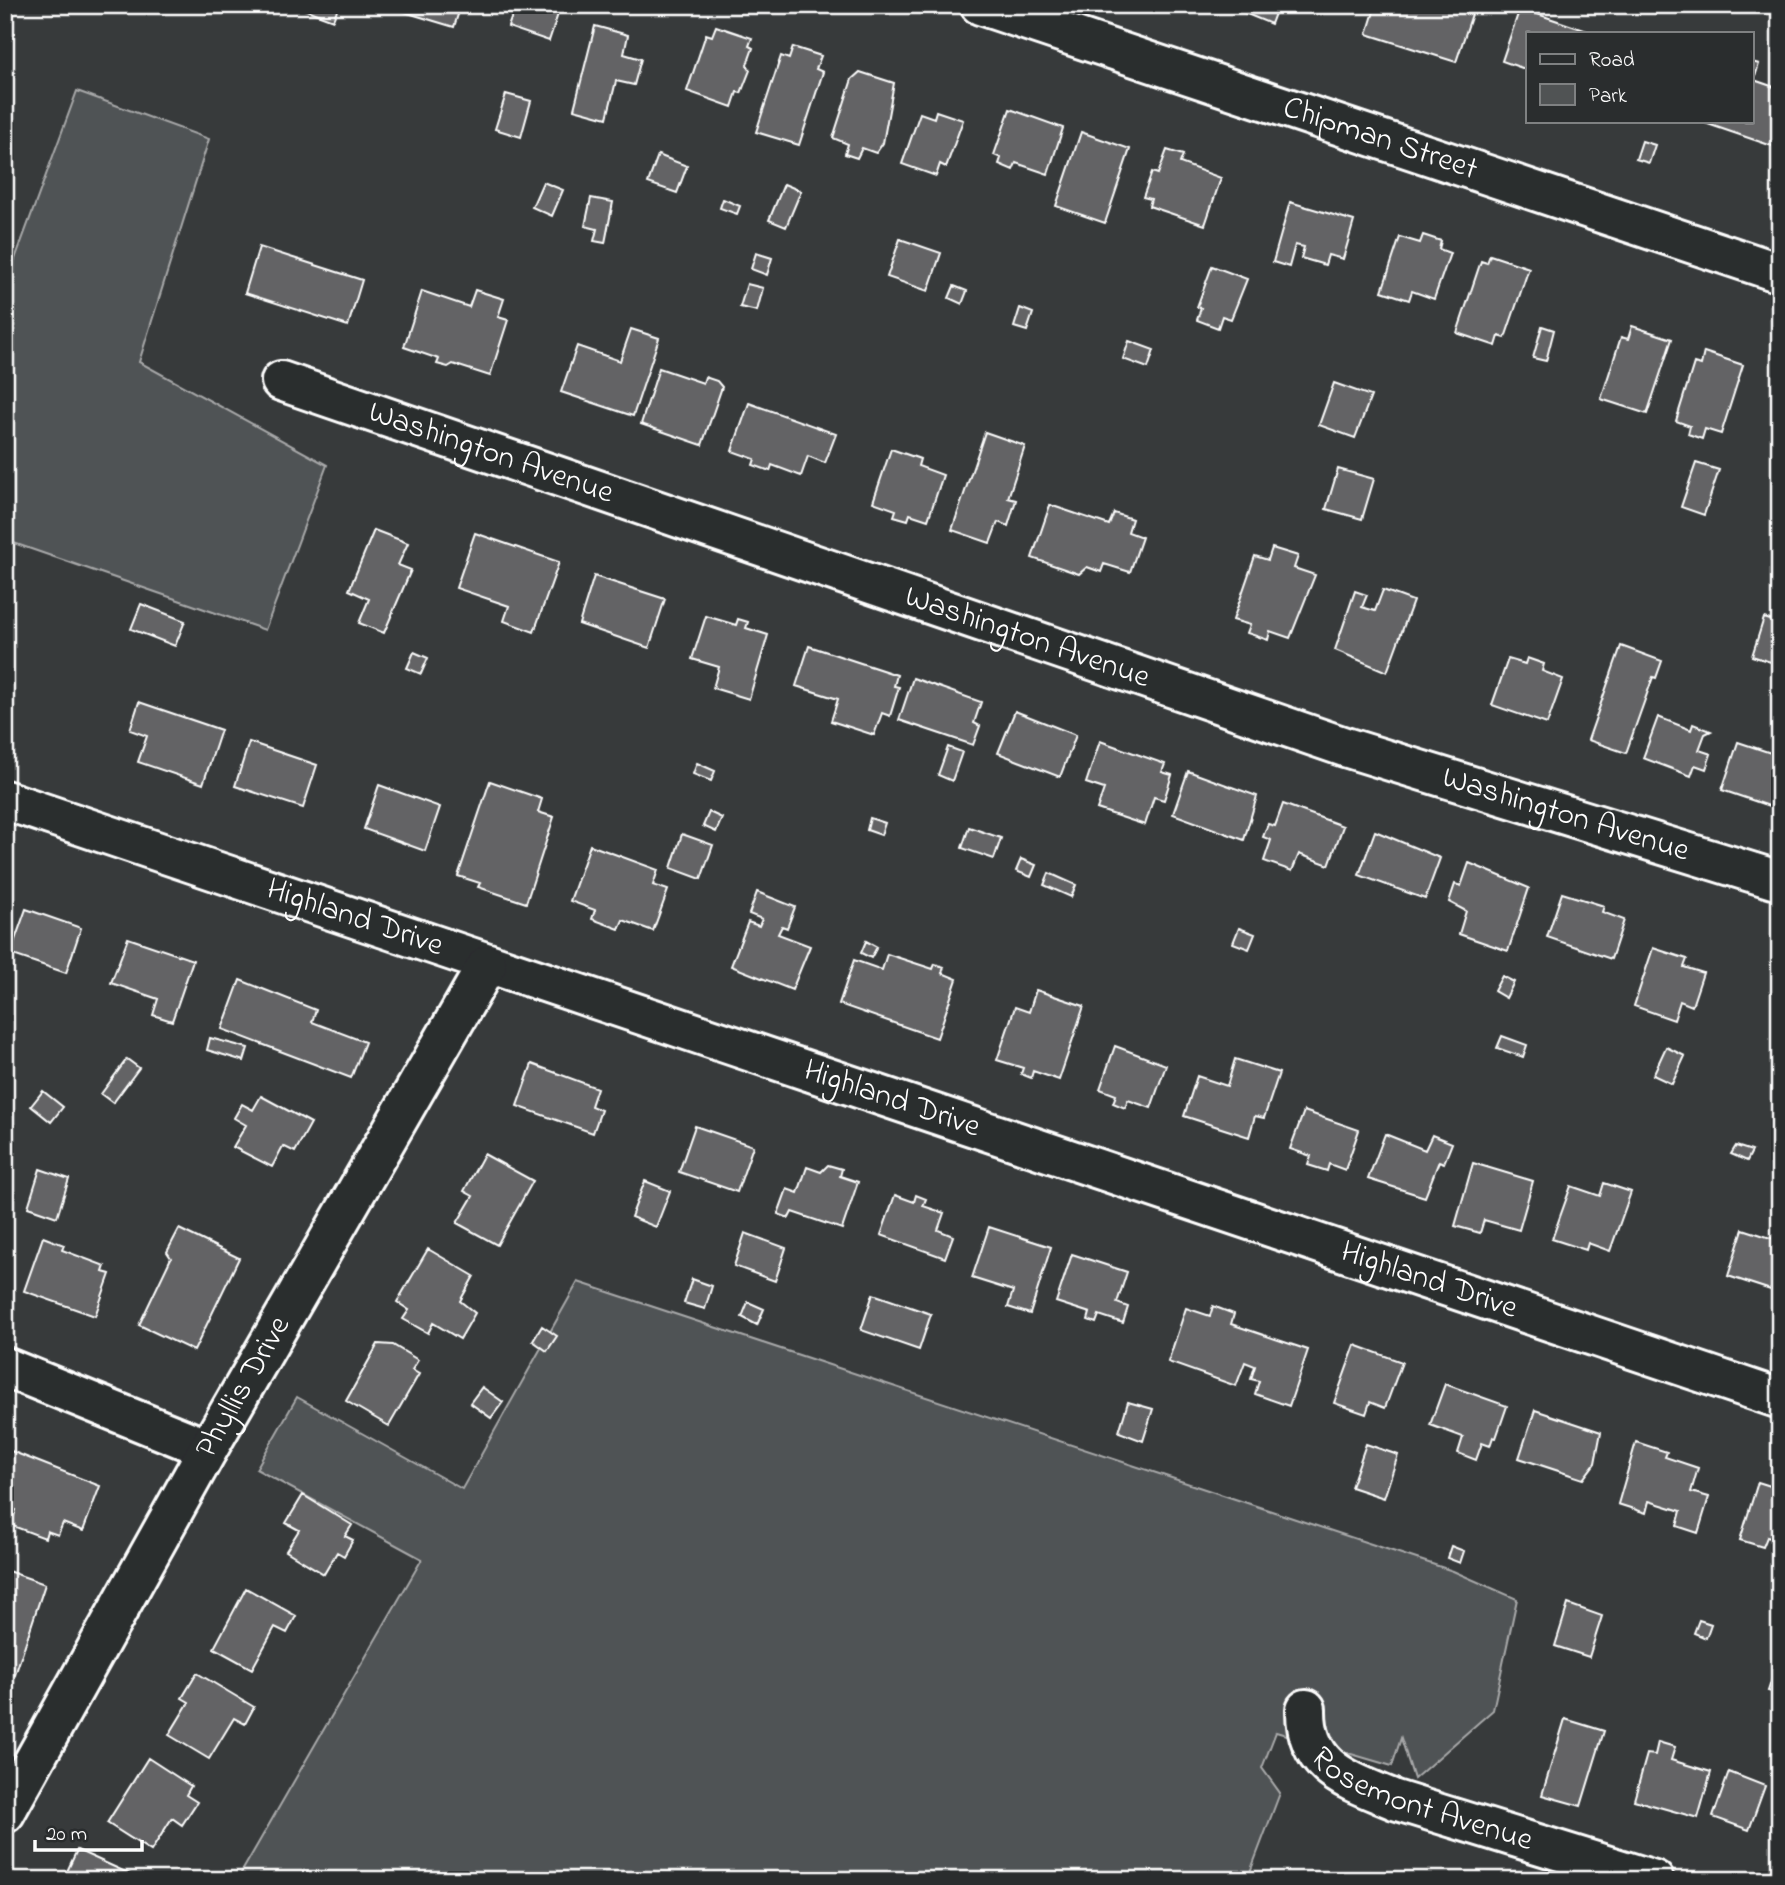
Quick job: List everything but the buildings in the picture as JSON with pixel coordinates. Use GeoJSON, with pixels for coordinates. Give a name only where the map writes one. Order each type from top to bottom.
{"type":"FeatureCollection","features":[{"type":"Feature","properties":{"kind":"street","name":"Chipman Street"},"geometry":{"type":"LineString","coordinates":[[980,5],[1780,273]]}},
{"type":"Feature","properties":{"kind":"street","name":"Washington Avenue"},"geometry":{"type":"LineString","coordinates":[[281,381],[1332,743],[1780,881]]}},
{"type":"Feature","properties":{"kind":"street","name":"Highland Drive"},"geometry":{"type":"LineString","coordinates":[[5,800],[487,965],[1780,1399]]}},
{"type":"Feature","properties":{"kind":"street","name":"Phyllis Drive"},"geometry":{"type":"LineString","coordinates":[[5,1812],[208,1449],[487,965]]}},
{"type":"Feature","properties":{"kind":"street"},"geometry":{"type":"LineString","coordinates":[[5,1367],[208,1449]]}},
{"type":"Feature","properties":{"kind":"street","name":"Rosemont Avenue"},"geometry":{"type":"LineString","coordinates":[[1306,1709],[1306,1728],[1314,1751],[1330,1770],[1359,1785],[1395,1800],[1654,1880]]}},
{"type":"Feature","properties":{"kind":"green space"},"geometry":{"type":"Polygon","coordinates":[[[77,91],[209,139],[139,362],[327,465],[265,630],[5,540],[5,278],[8,278],[77,91]]]}},
{"type":"Feature","properties":{"kind":"green space"},"geometry":{"type":"Polygon","coordinates":[[[578,1282],[1453,1571],[1517,1599],[1493,1710],[1414,1779],[1401,1738],[1392,1766],[1276,1732],[1262,1768],[1280,1793],[1247,1880],[237,1880],[422,1559],[256,1469],[297,1397],[462,1489],[578,1282]]]}}]}
